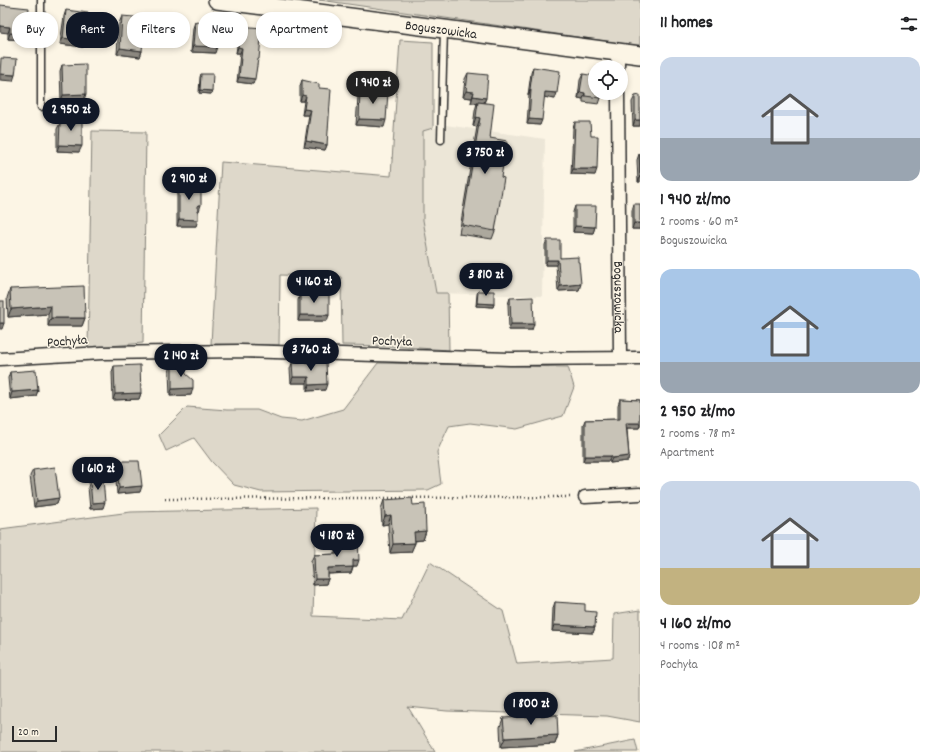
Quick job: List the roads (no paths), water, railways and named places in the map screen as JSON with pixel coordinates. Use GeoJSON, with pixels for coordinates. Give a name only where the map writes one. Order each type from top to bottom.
{"type":"FeatureCollection","features":[{"type":"Feature","properties":{"kind":"street","name":"Boguszowicka"},"geometry":{"type":"LineString","coordinates":[[217,0],[444,29],[618,59],[640,55]]}},
{"type":"Feature","properties":{"kind":"street","name":"Boguszowicka"},"geometry":{"type":"LineString","coordinates":[[618,100],[620,357]]}},
{"type":"Feature","properties":{"kind":"street","name":"Pochyła"},"geometry":{"type":"LineString","coordinates":[[0,359],[102,353],[240,350],[510,359],[640,358]]}},
{"type":"Feature","properties":{"kind":"street"},"geometry":{"type":"LineString","coordinates":[[585,497],[640,494]]}},
{"type":"Feature","properties":{"kind":"lane"},"geometry":{"type":"LineString","coordinates":[[41,0],[41,106]]}},
{"type":"Feature","properties":{"kind":"lane"},"geometry":{"type":"LineString","coordinates":[[441,140],[444,29]]}}]}
